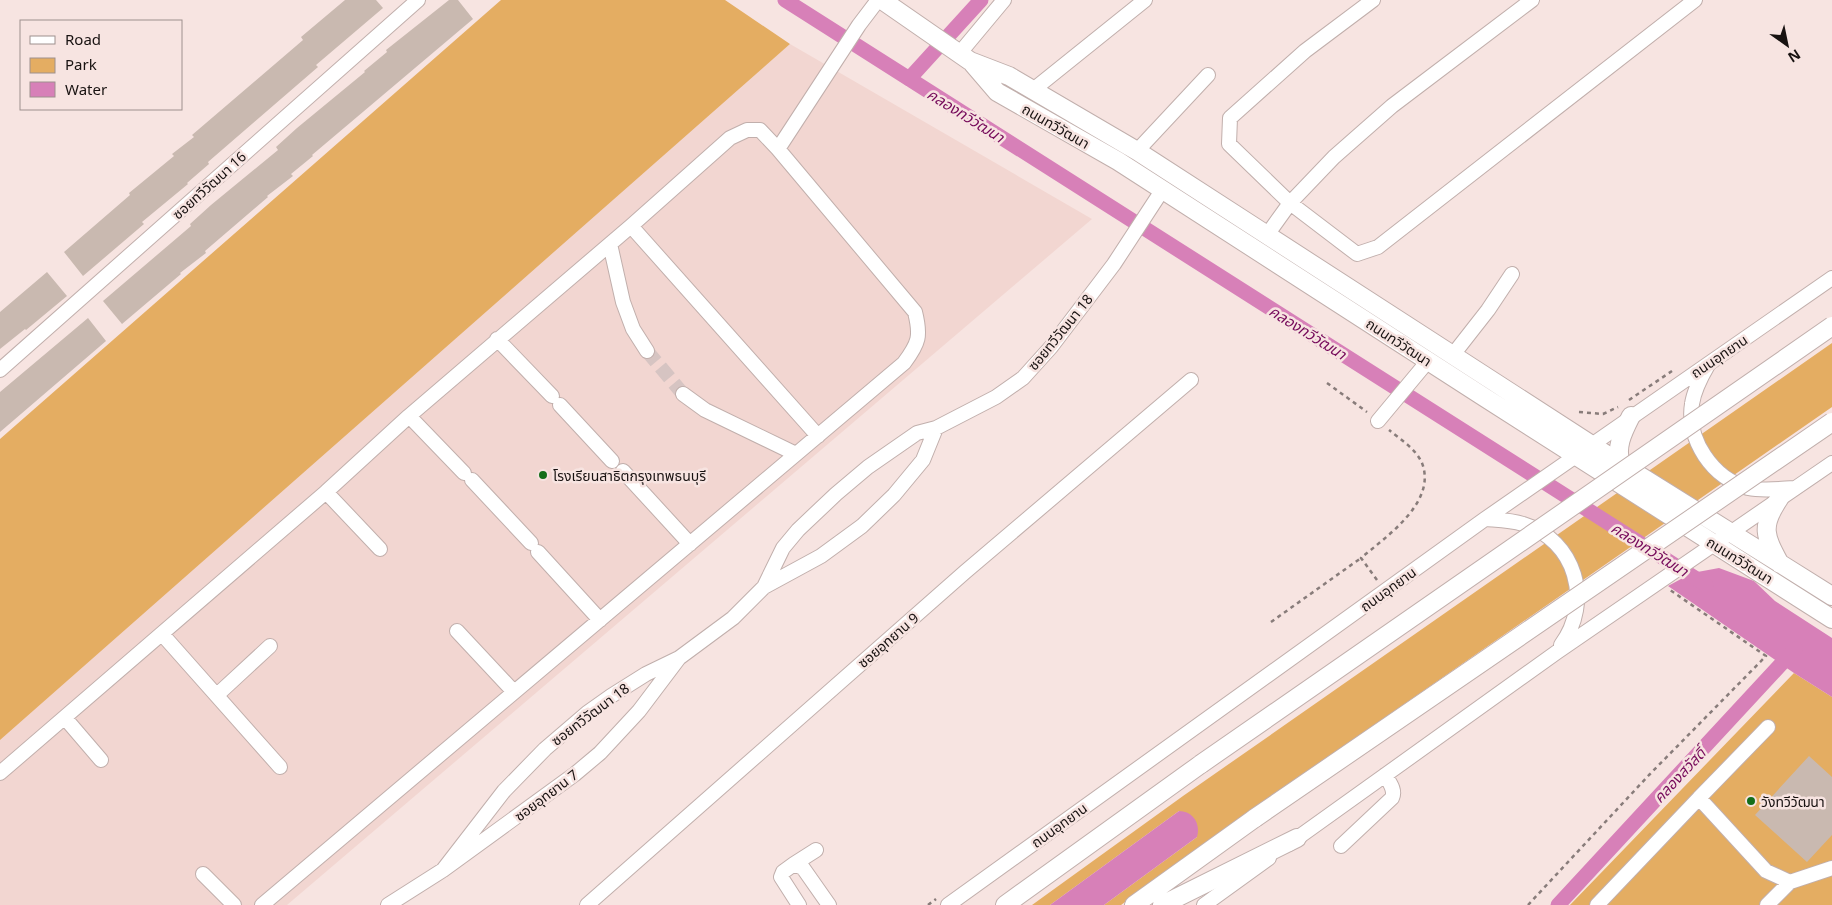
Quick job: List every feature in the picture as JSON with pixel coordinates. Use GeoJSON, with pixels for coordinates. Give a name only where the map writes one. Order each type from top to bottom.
{"type":"FeatureCollection","features":[{"type":"Feature","properties":{"kind":"main road","name":"ถนนทวีวัฒนา"},"geometry":{"type":"LineString","coordinates":[[882,0],[959,54],[997,92],[1118,161],[1424,367],[1709,547],[1832,619]]}},
{"type":"Feature","properties":{"kind":"main road","name":"ถนนทวีวัฒนา"},"geometry":{"type":"LineString","coordinates":[[959,54],[1009,76],[1136,151],[1452,356],[1729,533],[1832,596]]}},
{"type":"Feature","properties":{"kind":"main road"},"geometry":{"type":"LineString","coordinates":[[1005,905],[1201,764],[1832,326]]}},
{"type":"Feature","properties":{"kind":"main road"},"geometry":{"type":"LineString","coordinates":[[1622,464],[1618,455],[1626,408]]}},
{"type":"Feature","properties":{"kind":"main road"},"geometry":{"type":"LineString","coordinates":[[1134,905],[1255,818],[1832,422]]}},
{"type":"Feature","properties":{"kind":"main road"},"geometry":{"type":"LineString","coordinates":[[1779,499],[1769,514],[1766,523],[1767,535],[1780,565]]}},
{"type":"Feature","properties":{"kind":"main road"},"geometry":{"type":"LineString","coordinates":[[1162,905],[1297,838]]}},
{"type":"Feature","properties":{"kind":"street","name":"ซอยทวีวัฒนา 16"},"geometry":{"type":"LineString","coordinates":[[0,370],[418,0]]}},
{"type":"Feature","properties":{"kind":"street"},"geometry":{"type":"LineString","coordinates":[[778,149],[859,25],[878,0]]}},
{"type":"Feature","properties":{"kind":"street"},"geometry":{"type":"LineString","coordinates":[[959,54],[1004,0]]}},
{"type":"Feature","properties":{"kind":"street"},"geometry":{"type":"LineString","coordinates":[[1033,90],[1145,0]]}},
{"type":"Feature","properties":{"kind":"street"},"geometry":{"type":"LineString","coordinates":[[1374,0],[1305,51],[1230,118],[1229,144],[1290,203],[1358,254],[1378,247],[1695,0]]}},
{"type":"Feature","properties":{"kind":"street"},"geometry":{"type":"LineString","coordinates":[[1267,235],[1290,203],[1334,157],[1392,106],[1532,0]]}},
{"type":"Feature","properties":{"kind":"street"},"geometry":{"type":"LineString","coordinates":[[1136,151],[1208,75]]}},
{"type":"Feature","properties":{"kind":"street"},"geometry":{"type":"LineString","coordinates":[[0,773],[326,492],[409,416],[631,226],[730,138],[747,130],[760,130],[914,312],[920,331],[916,348],[904,363],[262,905]]}},
{"type":"Feature","properties":{"kind":"street","name":"ซอยทวีวัฒนา 18"},"geometry":{"type":"LineString","coordinates":[[764,587],[783,548],[798,530],[868,467],[917,433],[936,428],[996,397],[1023,378],[1104,278],[1163,190]]}},
{"type":"Feature","properties":{"kind":"street"},"geometry":{"type":"LineString","coordinates":[[631,226],[818,436]]}},
{"type":"Feature","properties":{"kind":"street"},"geometry":{"type":"LineString","coordinates":[[610,244],[624,302],[634,329],[647,352]]}},
{"type":"Feature","properties":{"kind":"street"},"geometry":{"type":"LineString","coordinates":[[1452,356],[1488,310],[1512,274]]}},
{"type":"Feature","properties":{"kind":"street","name":"ถนนอุทยาน"},"geometry":{"type":"LineString","coordinates":[[948,905],[1485,519],[1572,459],[1592,444],[1626,408],[1710,362],[1832,278]]}},
{"type":"Feature","properties":{"kind":"street"},"geometry":{"type":"LineString","coordinates":[[497,339],[690,544]]}},
{"type":"Feature","properties":{"kind":"street"},"geometry":{"type":"LineString","coordinates":[[1710,362],[1700,379],[1692,404],[1692,421],[1698,446],[1710,464],[1730,480],[1746,487],[1765,491],[1795,488]]}},
{"type":"Feature","properties":{"kind":"street"},"geometry":{"type":"LineString","coordinates":[[1382,416],[1424,367]]}},
{"type":"Feature","properties":{"kind":"street","name":"ซอยอุทยาน 9"},"geometry":{"type":"LineString","coordinates":[[587,905],[965,572],[1191,380]]}},
{"type":"Feature","properties":{"kind":"street"},"geometry":{"type":"LineString","coordinates":[[683,394],[705,410],[796,454]]}},
{"type":"Feature","properties":{"kind":"street"},"geometry":{"type":"LineString","coordinates":[[409,416],[468,476],[600,620]]}},
{"type":"Feature","properties":{"kind":"street","name":"ซอยทวีวัฒนา 18"},"geometry":{"type":"LineString","coordinates":[[443,870],[504,791],[545,749],[587,713],[646,674],[679,658],[733,618],[764,587],[820,556],[862,526],[894,495],[922,460],[936,428]]}},
{"type":"Feature","properties":{"kind":"street"},"geometry":{"type":"LineString","coordinates":[[1204,905],[1557,652],[1832,462]]}},
{"type":"Feature","properties":{"kind":"street"},"geometry":{"type":"LineString","coordinates":[[326,492],[380,549]]}},
{"type":"Feature","properties":{"kind":"street"},"geometry":{"type":"LineString","coordinates":[[1485,519],[1525,524],[1548,536],[1564,552],[1576,577],[1578,607],[1569,636],[1557,652]]}},
{"type":"Feature","properties":{"kind":"street"},"geometry":{"type":"LineString","coordinates":[[457,631],[514,692]]}},
{"type":"Feature","properties":{"kind":"street"},"geometry":{"type":"LineString","coordinates":[[162,634],[280,767]]}},
{"type":"Feature","properties":{"kind":"street"},"geometry":{"type":"LineString","coordinates":[[217,695],[270,646]]}},
{"type":"Feature","properties":{"kind":"street","name":"ซอยอุทยาน 7"},"geometry":{"type":"LineString","coordinates":[[388,905],[443,870],[600,753],[640,710],[679,658]]}},
{"type":"Feature","properties":{"kind":"street"},"geometry":{"type":"LineString","coordinates":[[65,718],[101,760]]}},
{"type":"Feature","properties":{"kind":"street"},"geometry":{"type":"LineString","coordinates":[[1598,905],[1768,727]]}},
{"type":"Feature","properties":{"kind":"street"},"geometry":{"type":"LineString","coordinates":[[1341,846],[1392,798],[1393,790],[1385,775]]}},
{"type":"Feature","properties":{"kind":"street"},"geometry":{"type":"LineString","coordinates":[[1699,798],[1766,871],[1790,882]]}},
{"type":"Feature","properties":{"kind":"street"},"geometry":{"type":"LineString","coordinates":[[799,905],[780,877],[783,872],[816,850]]}},
{"type":"Feature","properties":{"kind":"street"},"geometry":{"type":"LineString","coordinates":[[794,864],[803,868],[829,905]]}},
{"type":"Feature","properties":{"kind":"street"},"geometry":{"type":"LineString","coordinates":[[1767,905],[1790,882],[1832,868]]}},
{"type":"Feature","properties":{"kind":"street"},"geometry":{"type":"LineString","coordinates":[[203,874],[234,905]]}},
{"type":"Feature","properties":{"kind":"path"},"geometry":{"type":"LineString","coordinates":[[1579,412],[1602,414],[1626,408],[1675,368]]}},
{"type":"Feature","properties":{"kind":"path"},"geometry":{"type":"LineString","coordinates":[[1271,622],[1361,558],[1399,526],[1417,504],[1424,481],[1422,463],[1415,452],[1382,416],[1327,383]]}},
{"type":"Feature","properties":{"kind":"path"},"geometry":{"type":"LineString","coordinates":[[1361,558],[1386,591]]}},
{"type":"Feature","properties":{"kind":"path"},"geometry":{"type":"LineString","coordinates":[[1528,905],[1649,776],[1766,656],[1672,591]]}},
{"type":"Feature","properties":{"kind":"shaded area","name":"โรงเรียนสาธิตกรุงเทพธนบุรี"},"geometry":{"type":"Polygon","coordinates":[[[790,44],[1092,219],[287,905],[0,905],[0,730],[790,44]]]}},
{"type":"Feature","properties":{"kind":"green space"},"geometry":{"type":"Polygon","coordinates":[[[501,0],[725,0],[790,44],[0,740],[0,439],[501,0]]]}},
{"type":"Feature","properties":{"kind":"green space"},"geometry":{"type":"Polygon","coordinates":[[[1832,343],[1832,407],[1213,837],[1121,905],[1104,905],[1197,837],[1179,811],[1050,905],[1032,905],[1183,796],[1832,343]]]}},
{"type":"Feature","properties":{"kind":"green space","name":"วังทวีวัฒนา"},"geometry":{"type":"Polygon","coordinates":[[[1794,673],[1832,697],[1832,905],[1570,905],[1794,673]]]}},
{"type":"Feature","properties":{"kind":"water"},"geometry":{"type":"Polygon","coordinates":[[[1719,568],[1754,581],[1775,601],[1832,638],[1832,697],[1668,586],[1692,573],[1719,568]]]}},
{"type":"Feature","properties":{"kind":"water"},"geometry":{"type":"Polygon","coordinates":[[[1179,811],[1188,813],[1195,819],[1198,827],[1197,837],[1104,905],[1050,905],[1179,811]]]}},
{"type":"Feature","properties":{"kind":"building"},"geometry":{"type":"Polygon","coordinates":[[[345,0],[376,0],[383,8],[316,65],[318,67],[208,162],[209,164],[188,184],[142,222],[144,224],[83,276],[64,252],[130,195],[129,193],[174,156],[172,154],[194,137],[192,135],[303,40],[301,37],[345,0]]]}},
{"type":"Feature","properties":{"kind":"building"},"geometry":{"type":"Polygon","coordinates":[[[449,0],[458,0],[473,19],[312,155],[291,174],[293,176],[267,196],[205,251],[206,253],[180,273],[122,324],[103,301],[191,226],[190,224],[211,205],[278,150],[276,147],[365,72],[387,52],[386,50],[449,0]]]}},
{"type":"Feature","properties":{"kind":"building"},"geometry":{"type":"Polygon","coordinates":[[[47,272],[67,296],[0,349],[0,312],[47,272]]]}},
{"type":"Feature","properties":{"kind":"building"},"geometry":{"type":"Polygon","coordinates":[[[88,318],[106,341],[0,432],[0,392],[88,318]]]}},
{"type":"Feature","properties":{"kind":"building"},"geometry":{"type":"Polygon","coordinates":[[[1809,756],[1832,777],[1832,835],[1807,862],[1755,815],[1809,756]]]}},
{"type":"Feature","properties":{"kind":"waterway","name":"คลองทวีวัฒนา"},"geometry":{"type":"LineString","coordinates":[[785,0],[1706,585]]}},
{"type":"Feature","properties":{"kind":"waterway"},"geometry":{"type":"LineString","coordinates":[[909,79],[981,0]]}},
{"type":"Feature","properties":{"kind":"waterway","name":"คลองสวัสดิ์"},"geometry":{"type":"LineString","coordinates":[[1558,905],[1795,649]]}},
{"type":"Feature","properties":{"kind":"tunnel"},"geometry":{"type":"LineString","coordinates":[[647,351],[683,394]]}},
{"type":"Feature","properties":{"kind":"place","name":"โรงเรียนสาธิตกรุงเทพธนบุรี"},"geometry":{"type":"Point","coordinates":[543,475]}},
{"type":"Feature","properties":{"kind":"place","name":"วังทวีวัฒนา"},"geometry":{"type":"Point","coordinates":[1751,801]}}]}
